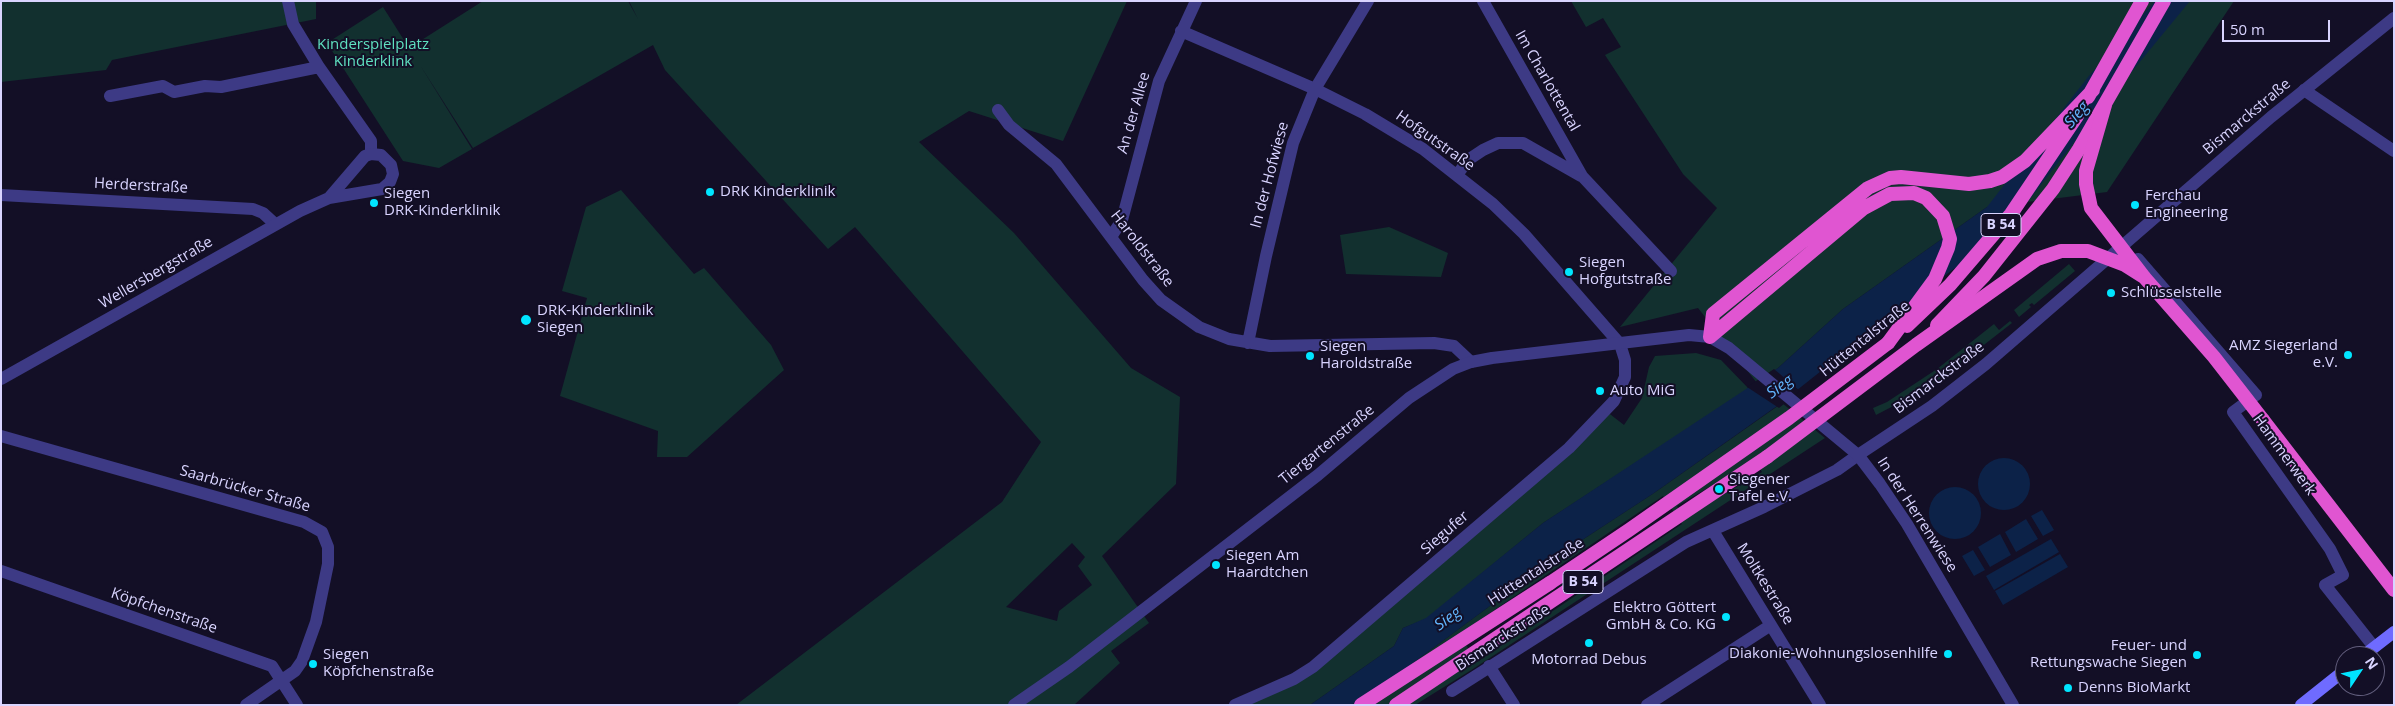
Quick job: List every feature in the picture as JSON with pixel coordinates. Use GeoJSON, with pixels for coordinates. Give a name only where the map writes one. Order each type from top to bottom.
{"type":"FeatureCollection","features":[{"type":"Feature","properties":{"kind":"highway","name":"Hüttentalstraße"},"geometry":{"type":"LineString","coordinates":[[1361,705],[1629,530],[1789,418],[1888,343],[1950,285],[2011,214],[2093,90],[2142,1]]}},
{"type":"Feature","properties":{"kind":"highway","name":"B 54"},"geometry":{"type":"LineString","coordinates":[[1396,705],[1768,457],[1916,345],[1984,276],[2053,189],[2105,105],[2164,1]]}},
{"type":"Feature","properties":{"kind":"highway"},"geometry":{"type":"LineString","coordinates":[[1710,338],[1713,314],[1868,188],[1890,178],[1901,177],[1980,184],[2002,177],[2025,161],[2093,90]]}},
{"type":"Feature","properties":{"kind":"highway"},"geometry":{"type":"LineString","coordinates":[[2105,105],[2086,171],[2088,197],[2098,219],[2144,277],[2214,357],[2394,590]]}},
{"type":"Feature","properties":{"kind":"highway"},"geometry":{"type":"LineString","coordinates":[[1710,338],[1878,198],[1901,192],[1914,193],[1926,198],[1943,216],[1950,239],[1935,279],[1888,343]]}},
{"type":"Feature","properties":{"kind":"highway"},"geometry":{"type":"LineString","coordinates":[[1916,345],[2024,266],[2048,254],[2061,251],[2088,251],[2125,265],[2144,277]]}},
{"type":"Feature","properties":{"kind":"main road"},"geometry":{"type":"LineString","coordinates":[[2375,646],[2394,632]]}},
{"type":"Feature","properties":{"kind":"main road"},"geometry":{"type":"LineString","coordinates":[[2301,705],[2335,678]]}},
{"type":"Feature","properties":{"kind":"street"},"geometry":{"type":"LineString","coordinates":[[288,1],[294,24],[319,67],[371,141],[372,154]]}},
{"type":"Feature","properties":{"kind":"street","name":"An der Allee"},"geometry":{"type":"LineString","coordinates":[[1111,237],[1122,220],[1159,81],[1196,1]]}},
{"type":"Feature","properties":{"kind":"street","name":"In der Hofwiese"},"geometry":{"type":"LineString","coordinates":[[1248,343],[1286,170],[1302,118],[1315,89],[1368,1]]}},
{"type":"Feature","properties":{"kind":"street","name":"Im Charlottental"},"geometry":{"type":"LineString","coordinates":[[1483,1],[1582,176],[1671,271]]}},
{"type":"Feature","properties":{"kind":"street","name":"Bismarckstraße"},"geometry":{"type":"LineString","coordinates":[[1452,691],[1686,542],[1713,531],[1837,470],[1952,391],[2304,90],[2394,18]]}},
{"type":"Feature","properties":{"kind":"street","name":"Hofgutstraße"},"geometry":{"type":"LineString","coordinates":[[1181,31],[1315,89],[1387,126],[1422,149],[1457,174],[1493,204],[1524,234],[1620,344]]}},
{"type":"Feature","properties":{"kind":"street"},"geometry":{"type":"LineString","coordinates":[[110,96],[163,86],[174,92],[205,86],[221,87],[319,67]]}},
{"type":"Feature","properties":{"kind":"street"},"geometry":{"type":"LineString","coordinates":[[2304,90],[2394,151]]}},
{"type":"Feature","properties":{"kind":"street","name":"Haroldstraße"},"geometry":{"type":"LineString","coordinates":[[998,110],[1009,125],[1056,164],[1143,280],[1161,300],[1180,314],[1214,334],[1248,343],[1270,346],[1434,343],[1454,346],[1470,362]]}},
{"type":"Feature","properties":{"kind":"street","name":"Im Charlottental"},"geometry":{"type":"LineString","coordinates":[[1457,174],[1468,160],[1498,143],[1523,143],[1582,176]]}},
{"type":"Feature","properties":{"kind":"street","name":"Wellersbergstraße"},"geometry":{"type":"LineString","coordinates":[[1,380],[275,224],[329,198],[386,187],[393,174],[392,165],[381,155],[372,154],[361,160],[329,198]]}},
{"type":"Feature","properties":{"kind":"street","name":"Herderstraße"},"geometry":{"type":"LineString","coordinates":[[1,195],[252,209],[263,213],[275,224]]}},
{"type":"Feature","properties":{"kind":"street","name":"Hammerwerk"},"geometry":{"type":"LineString","coordinates":[[2125,244],[2256,394],[2234,412],[2330,549],[2343,575],[2325,585],[2373,646]]}},
{"type":"Feature","properties":{"kind":"street","name":"Tiergartenstraße"},"geometry":{"type":"LineString","coordinates":[[1014,705],[1070,667],[1318,475],[1409,398],[1436,378],[1470,362],[1620,344],[1669,336],[1689,335],[1710,338]]}},
{"type":"Feature","properties":{"kind":"street","name":"In der Herrenwiese"},"geometry":{"type":"LineString","coordinates":[[1710,338],[1722,343],[1744,360],[1858,455],[1907,524],[2013,705]]}},
{"type":"Feature","properties":{"kind":"street","name":"Siegufer"},"geometry":{"type":"LineString","coordinates":[[1235,705],[1288,682],[1313,667],[1569,448],[1606,411],[1622,388],[1626,368],[1620,344]]}},
{"type":"Feature","properties":{"kind":"street","name":"Saarbrücker Straße"},"geometry":{"type":"LineString","coordinates":[[1,436],[304,522],[322,532],[328,547],[328,564],[316,622],[302,661],[295,671],[282,680]]}},
{"type":"Feature","properties":{"kind":"street","name":"Moltkestraße"},"geometry":{"type":"LineString","coordinates":[[1713,531],[1820,705]]}},
{"type":"Feature","properties":{"kind":"street","name":"Köpfchenstraße"},"geometry":{"type":"LineString","coordinates":[[1,571],[272,666],[297,705]]}},
{"type":"Feature","properties":{"kind":"street"},"geometry":{"type":"LineString","coordinates":[[1647,705],[1771,625]]}},
{"type":"Feature","properties":{"kind":"street"},"geometry":{"type":"LineString","coordinates":[[1489,666],[1514,705]]}},
{"type":"Feature","properties":{"kind":"street"},"geometry":{"type":"LineString","coordinates":[[246,705],[282,680]]}},
{"type":"Feature","properties":{"kind":"green space"},"geometry":{"type":"Polygon","coordinates":[[[1,1],[316,1],[316,19],[112,60],[106,70],[1,82],[1,1]]]}},
{"type":"Feature","properties":{"kind":"green space","name":"Kinderspielplatz Kinderklink"},"geometry":{"type":"Polygon","coordinates":[[[483,1],[628,1],[638,19],[629,1],[1127,1],[1063,141],[969,111],[919,142],[1014,233],[1131,368],[1180,397],[1176,484],[1102,556],[1149,623],[1111,651],[1120,663],[1074,705],[736,705],[1002,502],[1041,442],[855,227],[828,249],[665,70],[653,45],[473,148],[420,65],[472,149],[439,168],[403,161],[327,43],[383,7],[409,48],[483,1]],[[1072,543],[1006,607],[1057,621],[1059,611],[1092,585],[1078,566],[1085,557],[1072,543]]]}},
{"type":"Feature","properties":{"kind":"green space"},"geometry":{"type":"Polygon","coordinates":[[[1571,1],[2234,1],[2107,192],[1987,207],[1843,309],[1778,368],[1757,383],[1698,308],[1620,327],[1717,208],[1683,174],[1605,55],[1621,47],[1603,18],[1586,27],[1571,1]]]}},
{"type":"Feature","properties":{"kind":"green space"},"geometry":{"type":"Polygon","coordinates":[[[621,190],[694,274],[704,268],[771,345],[784,370],[687,457],[657,457],[658,431],[560,396],[587,298],[562,291],[586,207],[621,190]]]}},
{"type":"Feature","properties":{"kind":"green space"},"geometry":{"type":"Polygon","coordinates":[[[1389,227],[1448,253],[1441,277],[1346,274],[1340,235],[1389,227]]]}},
{"type":"Feature","properties":{"kind":"green space"},"geometry":{"type":"Polygon","coordinates":[[[2069,264],[2075,271],[2034,305],[2032,303],[2029,305],[2031,307],[2019,317],[2014,310],[2069,264]]]}},
{"type":"Feature","properties":{"kind":"green space"},"geometry":{"type":"Polygon","coordinates":[[[2010,321],[2012,323],[1930,387],[1876,415],[1873,408],[1887,402],[1937,369],[1994,324],[1999,330],[2010,321]]]}},
{"type":"Feature","properties":{"kind":"green space"},"geometry":{"type":"Polygon","coordinates":[[[1696,353],[1721,360],[1749,389],[1543,523],[1426,619],[1403,628],[1394,646],[1310,705],[1235,705],[1294,679],[1606,411],[1624,425],[1642,398],[1649,367],[1655,356],[1696,353]]]}},
{"type":"Feature","properties":{"kind":"green space"},"geometry":{"type":"Polygon","coordinates":[[[1782,403],[1825,438],[1415,705],[1351,705],[1371,694],[1556,557],[1654,493],[1782,403]],[[1755,460],[1677,506],[1683,518],[1762,472],[1755,460]],[[1663,496],[1459,634],[1477,662],[1682,524],[1663,496]]]}},
{"type":"Feature","properties":{"kind":"water","name":"Sieg"},"geometry":{"type":"Polygon","coordinates":[[[2155,1],[2190,1],[2083,131],[2004,232],[1898,310],[1777,406],[1654,493],[1556,557],[1371,694],[1351,705],[1310,705],[1394,646],[1403,628],[1426,618],[1543,523],[1778,368],[1843,309],[1987,207],[2088,77],[2155,1]]]}},
{"type":"Feature","properties":{"kind":"water"},"geometry":{"type":"Polygon","coordinates":[[[1999,458],[2009,458],[2018,462],[2026,470],[2030,484],[2026,498],[2018,506],[2009,510],[1999,510],[1990,506],[1982,498],[1978,489],[1978,479],[1982,470],[1990,462],[1999,458]]]}},
{"type":"Feature","properties":{"kind":"water"},"geometry":{"type":"Polygon","coordinates":[[[1950,487],[1960,487],[1969,491],[1977,499],[1981,513],[1977,527],[1969,535],[1960,539],[1950,539],[1941,535],[1933,527],[1929,518],[1929,508],[1933,499],[1941,491],[1950,487]]]}},
{"type":"Feature","properties":{"kind":"water"},"geometry":{"type":"Polygon","coordinates":[[[2042,510],[2054,530],[2043,536],[2031,516],[2042,510]]]}},
{"type":"Feature","properties":{"kind":"water"},"geometry":{"type":"Polygon","coordinates":[[[2026,519],[2038,539],[2016,552],[2005,532],[2026,519]]]}},
{"type":"Feature","properties":{"kind":"water"},"geometry":{"type":"Polygon","coordinates":[[[2000,534],[2011,555],[1990,567],[1978,547],[2000,534]]]}},
{"type":"Feature","properties":{"kind":"water"},"geometry":{"type":"Polygon","coordinates":[[[2051,539],[2059,552],[1994,590],[1986,576],[2051,539]]]}},
{"type":"Feature","properties":{"kind":"water"},"geometry":{"type":"Polygon","coordinates":[[[1973,550],[1985,570],[1974,576],[1962,556],[1973,550]]]}},
{"type":"Feature","properties":{"kind":"water"},"geometry":{"type":"Polygon","coordinates":[[[2060,554],[2068,567],[2003,605],[1995,591],[2060,554]]]}},
{"type":"Feature","properties":{"kind":"pier"},"geometry":{"type":"Polygon","coordinates":[[[1774,369],[1800,391],[1779,408],[1747,387],[1774,369]]]}},
{"type":"Feature","properties":{"kind":"place","name":"DRK Kinderklinik"},"geometry":{"type":"Point","coordinates":[710,192]}},
{"type":"Feature","properties":{"kind":"place","name":"Siegen DRK-Kinderklinik"},"geometry":{"type":"Point","coordinates":[374,203]}},
{"type":"Feature","properties":{"kind":"place","name":"Ferchau Engineering"},"geometry":{"type":"Point","coordinates":[2135,205]}},
{"type":"Feature","properties":{"kind":"place","name":"Siegen Hofgutstraße"},"geometry":{"type":"Point","coordinates":[1569,272]}},
{"type":"Feature","properties":{"kind":"place","name":"Schlüsselstelle"},"geometry":{"type":"Point","coordinates":[2111,293]}},
{"type":"Feature","properties":{"kind":"place","name":"DRK-Kinderklinik Siegen"},"geometry":{"type":"Point","coordinates":[526,320]}},
{"type":"Feature","properties":{"kind":"place","name":"AMZ Siegerland e.V."},"geometry":{"type":"Point","coordinates":[2348,355]}},
{"type":"Feature","properties":{"kind":"place","name":"Siegen Haroldstraße"},"geometry":{"type":"Point","coordinates":[1310,356]}},
{"type":"Feature","properties":{"kind":"place","name":"Auto MiG"},"geometry":{"type":"Point","coordinates":[1600,391]}},
{"type":"Feature","properties":{"kind":"place","name":"Siegener Tafel e.V."},"geometry":{"type":"Point","coordinates":[1719,489]}},
{"type":"Feature","properties":{"kind":"place","name":"Siegen Am Haardtchen"},"geometry":{"type":"Point","coordinates":[1216,565]}},
{"type":"Feature","properties":{"kind":"place","name":"Elektro Göttert GmbH & Co. KG"},"geometry":{"type":"Point","coordinates":[1726,617]}},
{"type":"Feature","properties":{"kind":"place","name":"Motorrad Debus"},"geometry":{"type":"Point","coordinates":[1589,643]}},
{"type":"Feature","properties":{"kind":"place","name":"Diakonie-Wohnungslosenhilfe"},"geometry":{"type":"Point","coordinates":[1948,654]}},
{"type":"Feature","properties":{"kind":"place","name":"Feuer- und Rettungswache Siegen"},"geometry":{"type":"Point","coordinates":[2197,655]}},
{"type":"Feature","properties":{"kind":"place","name":"Siegen Köpfchenstraße"},"geometry":{"type":"Point","coordinates":[313,664]}},
{"type":"Feature","properties":{"kind":"place","name":"Denns BioMarkt"},"geometry":{"type":"Point","coordinates":[2068,688]}}]}
